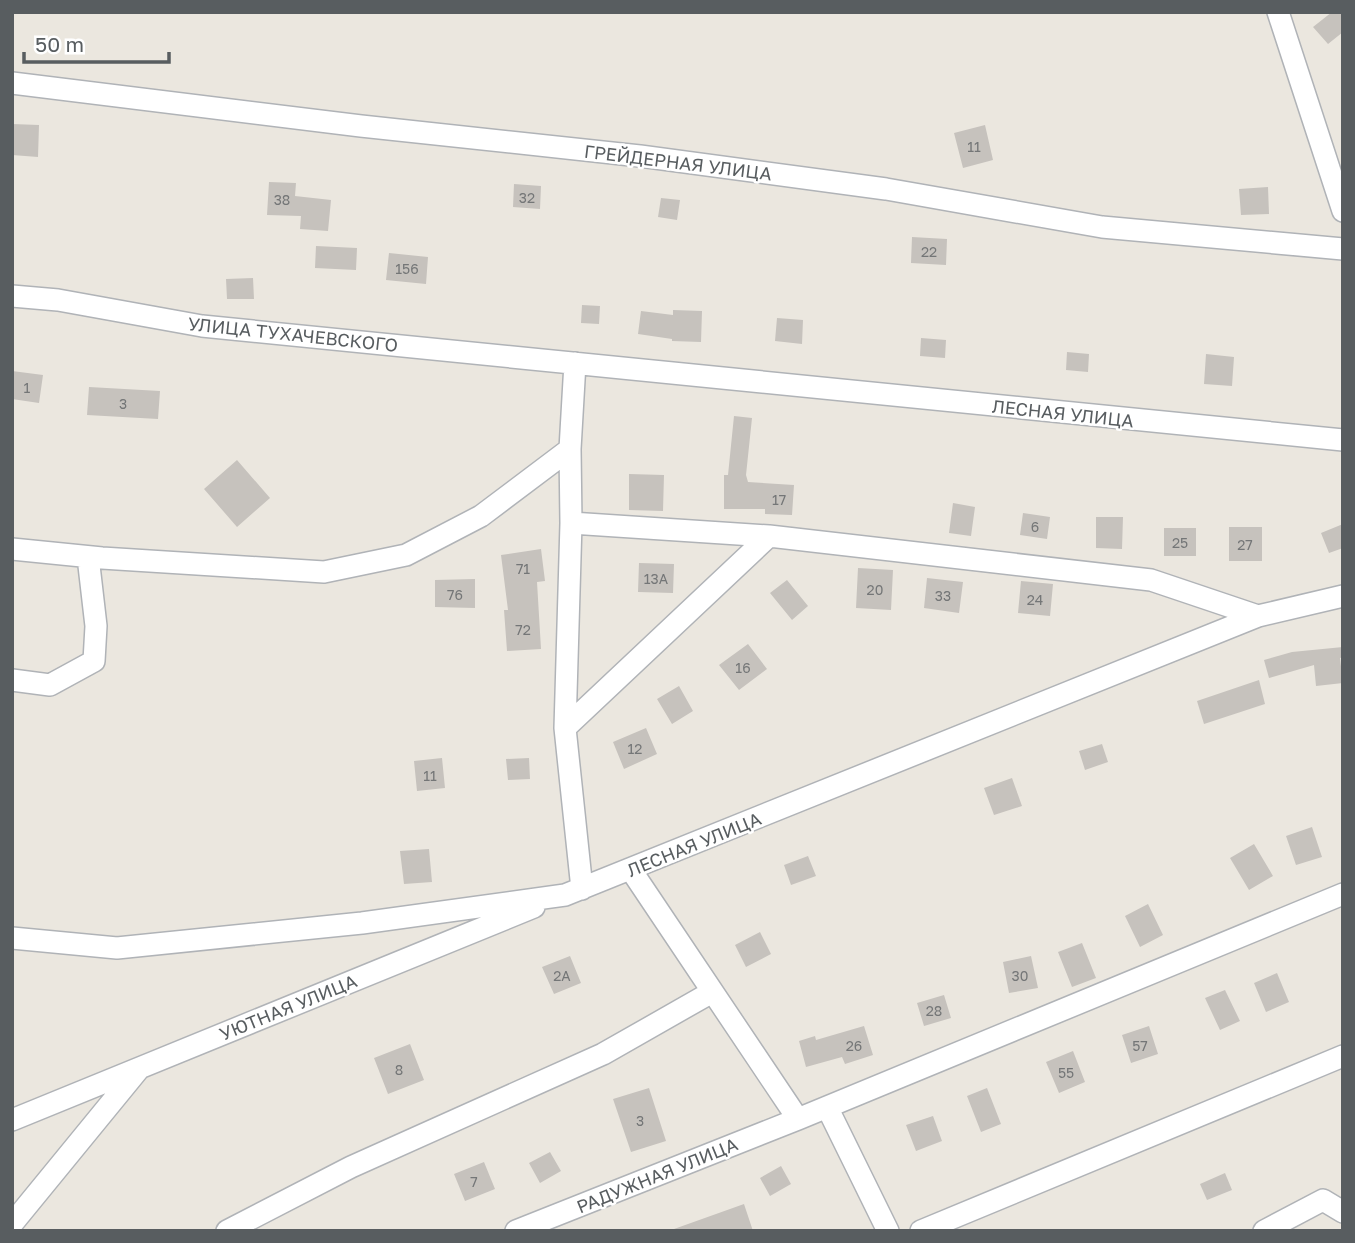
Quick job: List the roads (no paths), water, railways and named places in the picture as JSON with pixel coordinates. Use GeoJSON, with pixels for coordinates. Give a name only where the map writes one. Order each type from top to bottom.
{"type":"FeatureCollection","features":[{"type":"Feature","properties":{"kind":"street"},"geometry":{"type":"LineString","coordinates":[[1278,12],[1343,211]]}},
{"type":"Feature","properties":{"kind":"street","name":"ГРЕЙДЕРНАЯ УЛИЦА"},"geometry":{"type":"LineString","coordinates":[[12,83],[361,126],[640,156],[886,189],[1102,227],[1343,249]]}},
{"type":"Feature","properties":{"kind":"street","name":"УЛИЦА ТУХАЧЕВСКОГО"},"geometry":{"type":"LineString","coordinates":[[12,296],[58,300],[202,326],[575,363]]}},
{"type":"Feature","properties":{"kind":"street"},"geometry":{"type":"LineString","coordinates":[[574,892],[565,728],[571,523],[570,449],[575,363]]}},
{"type":"Feature","properties":{"kind":"street","name":"ЛЕСНАЯ УЛИЦА"},"geometry":{"type":"LineString","coordinates":[[575,363],[1343,440]]}},
{"type":"Feature","properties":{"kind":"street"},"geometry":{"type":"LineString","coordinates":[[12,549],[88,557],[324,572],[406,555],[481,516],[570,449]]}},
{"type":"Feature","properties":{"kind":"street"},"geometry":{"type":"LineString","coordinates":[[571,523],[769,536],[1151,580],[1258,616]]}},
{"type":"Feature","properties":{"kind":"street"},"geometry":{"type":"LineString","coordinates":[[565,728],[769,536]]}},
{"type":"Feature","properties":{"kind":"street"},"geometry":{"type":"LineString","coordinates":[[12,680],[50,685],[94,661],[96,626],[88,557]]}},
{"type":"Feature","properties":{"kind":"street","name":"ЛЕСНАЯ УЛИЦА"},"geometry":{"type":"LineString","coordinates":[[12,938],[117,948],[362,923],[574,892],[1258,616],[1343,596]]}},
{"type":"Feature","properties":{"kind":"street"},"geometry":{"type":"LineString","coordinates":[[631,870],[797,1119],[1343,894]]}},
{"type":"Feature","properties":{"kind":"street","name":"УЮТНАЯ УЛИЦА"},"geometry":{"type":"LineString","coordinates":[[12,1120],[574,892]]}},
{"type":"Feature","properties":{"kind":"street"},"geometry":{"type":"LineString","coordinates":[[227,1231],[351,1167],[603,1054],[712,992]]}},
{"type":"Feature","properties":{"kind":"street"},"geometry":{"type":"LineString","coordinates":[[921,1231],[1343,1056]]}},
{"type":"Feature","properties":{"kind":"street"},"geometry":{"type":"LineString","coordinates":[[12,1224],[139,1068]]}},
{"type":"Feature","properties":{"kind":"street"},"geometry":{"type":"LineString","coordinates":[[827,1107],[888,1231]]}},
{"type":"Feature","properties":{"kind":"street","name":"РАДУЖНАЯ УЛИЦА"},"geometry":{"type":"LineString","coordinates":[[516,1231],[797,1119]]}},
{"type":"Feature","properties":{"kind":"street"},"geometry":{"type":"LineString","coordinates":[[1264,1231],[1323,1200],[1343,1212]]}}]}
